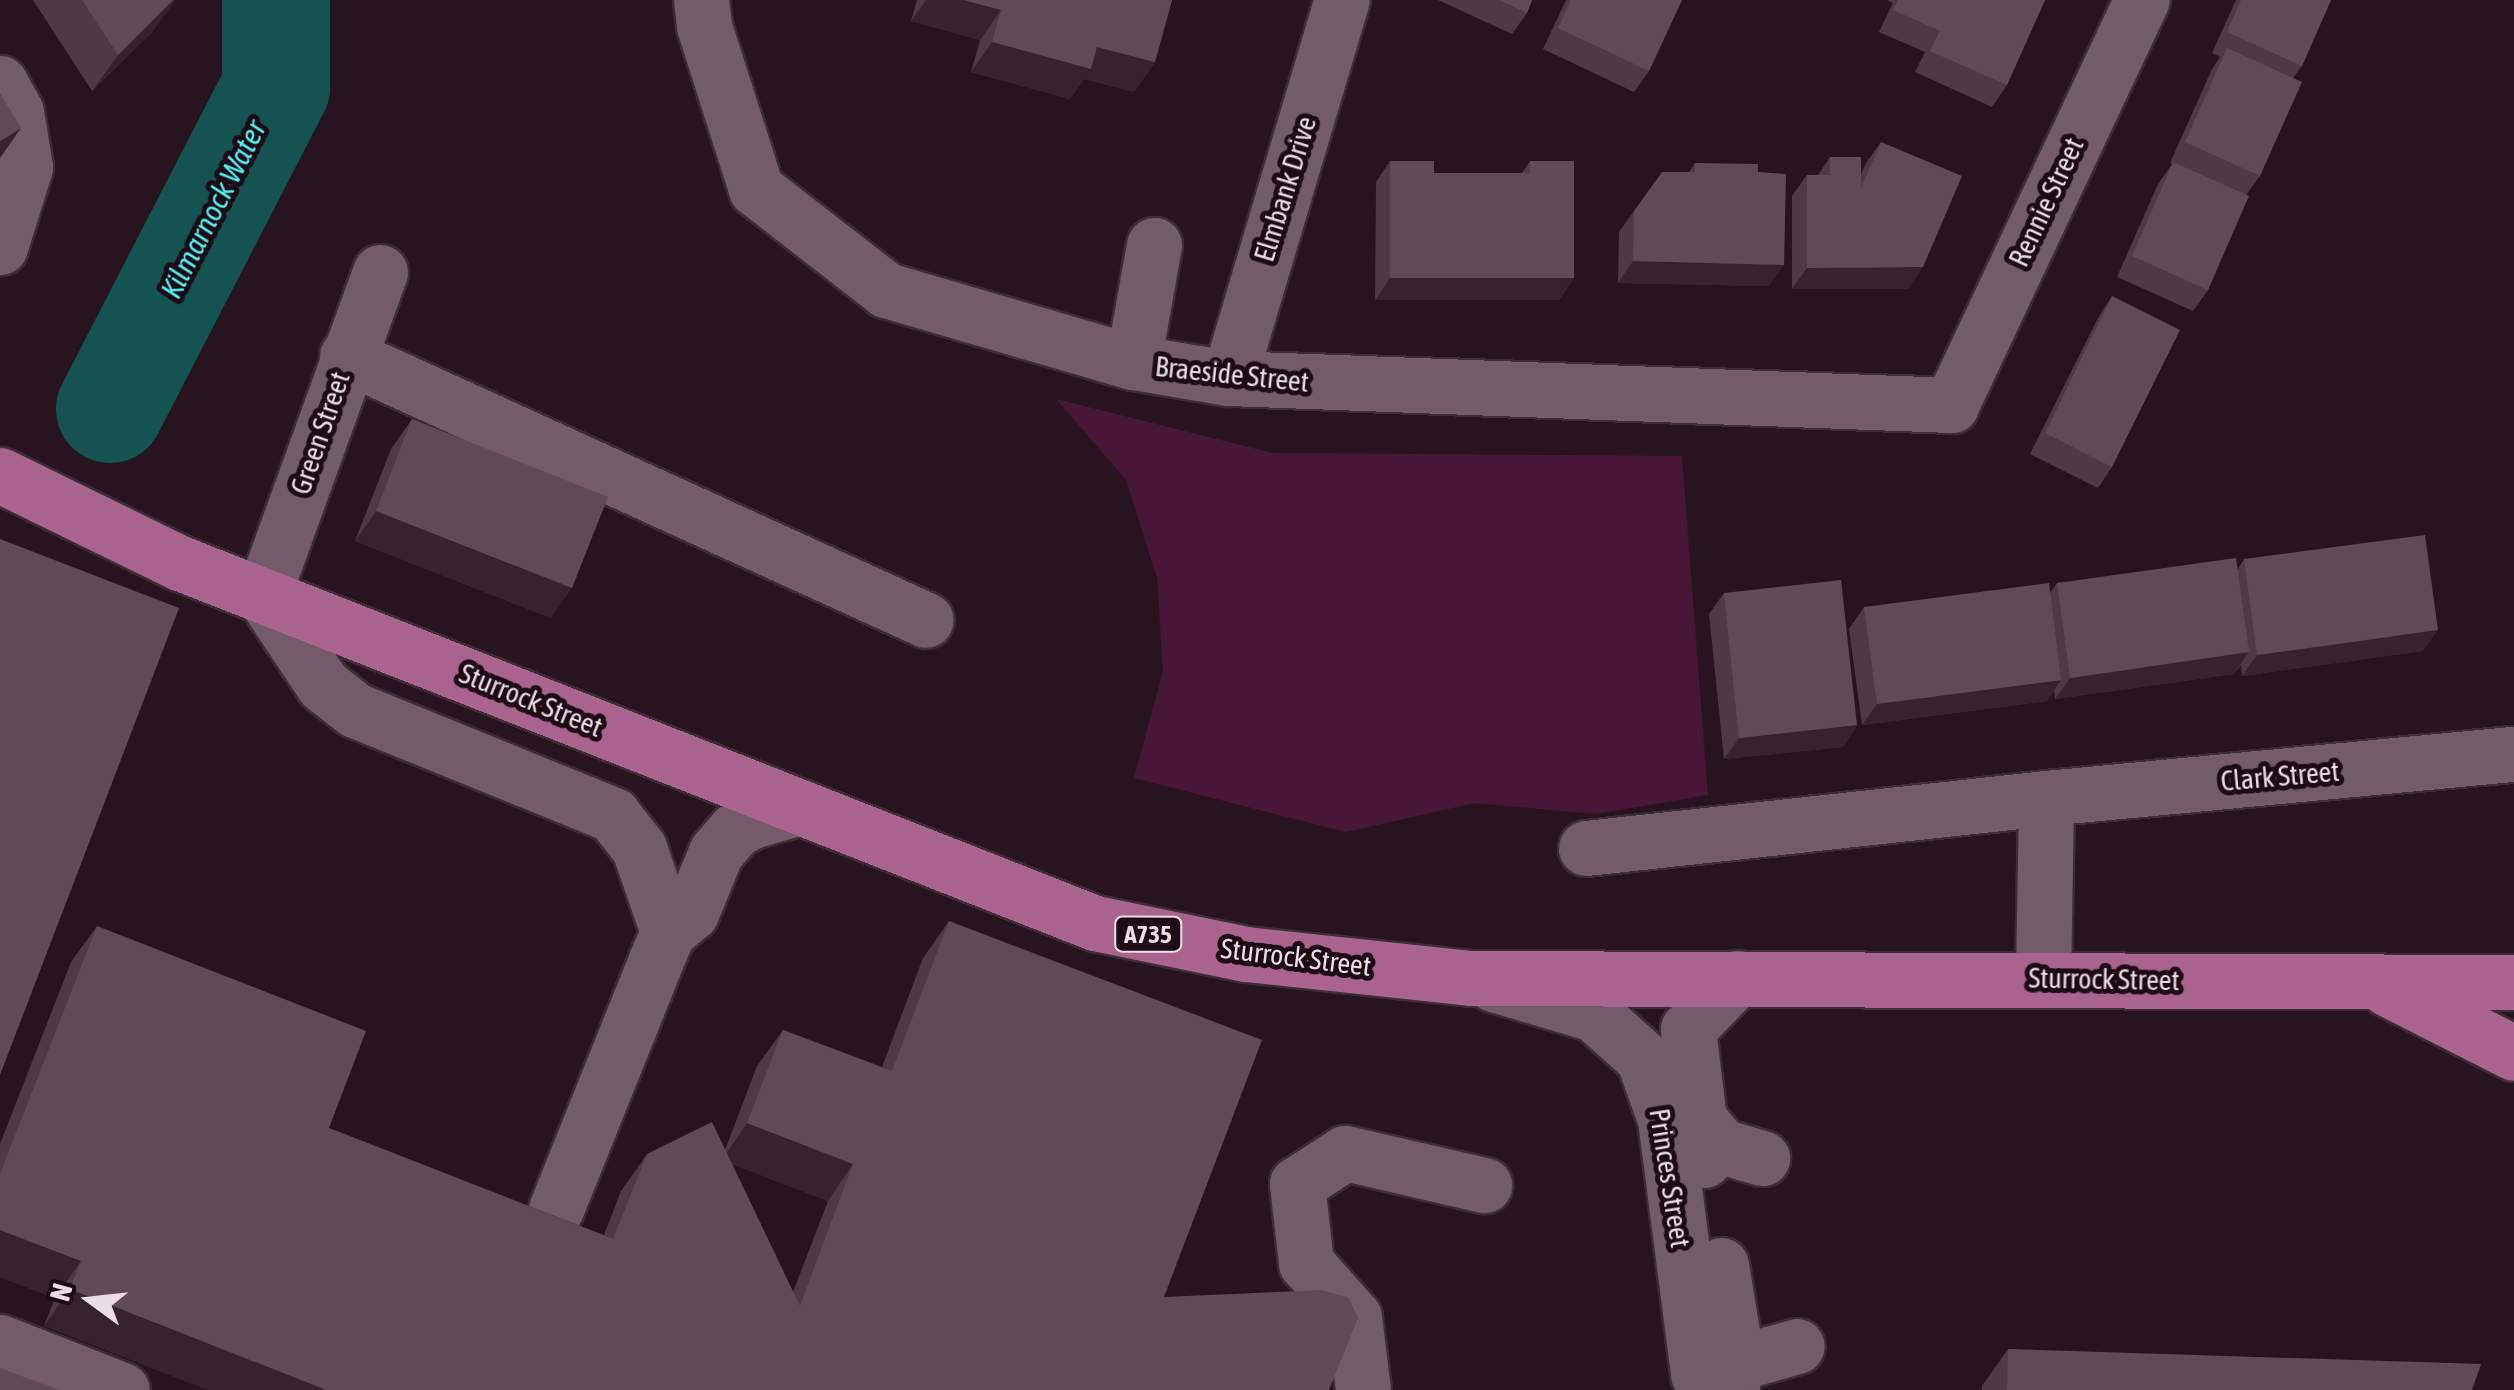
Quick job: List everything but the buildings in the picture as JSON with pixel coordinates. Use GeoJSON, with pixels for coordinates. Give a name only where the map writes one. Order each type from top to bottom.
{"type":"FeatureCollection","features":[{"type":"Feature","properties":{"kind":"main road","name":"Sturrock Street"},"geometry":{"type":"LineString","coordinates":[[0,476],[180,562],[1095,923],[1246,954],[1470,978],[2043,977],[2381,985],[2514,982]]}},
{"type":"Feature","properties":{"kind":"main road","name":"Sturrock Street"},"geometry":{"type":"LineString","coordinates":[[2381,985],[2514,950]]}},
{"type":"Feature","properties":{"kind":"main road","name":"Sturrock Street"},"geometry":{"type":"LineString","coordinates":[[2381,985],[2514,1054]]}},
{"type":"Feature","properties":{"kind":"street","name":"Braeside Street"},"geometry":{"type":"LineString","coordinates":[[702,0],[704,26],[756,189],[886,290],[1133,362],[1229,378],[1951,404]]}},
{"type":"Feature","properties":{"kind":"street","name":"Elmbank Drive"},"geometry":{"type":"LineString","coordinates":[[1229,378],[1342,0]]}},
{"type":"Feature","properties":{"kind":"street","name":"Rennie Street"},"geometry":{"type":"LineString","coordinates":[[1951,404],[2142,0]]}},
{"type":"Feature","properties":{"kind":"street"},"geometry":{"type":"LineString","coordinates":[[0,83],[16,112],[25,167],[0,247]]}},
{"type":"Feature","properties":{"kind":"street"},"geometry":{"type":"LineString","coordinates":[[1133,362],[1154,245]]}},
{"type":"Feature","properties":{"kind":"street","name":"Green Street"},"geometry":{"type":"LineString","coordinates":[[263,595],[380,272]]}},
{"type":"Feature","properties":{"kind":"street"},"geometry":{"type":"LineString","coordinates":[[347,356],[926,620]]}},
{"type":"Feature","properties":{"kind":"street"},"geometry":{"type":"LineString","coordinates":[[263,595],[323,685],[356,710],[612,815],[639,848],[668,932]]}},
{"type":"Feature","properties":{"kind":"street","name":"Clark Street"},"geometry":{"type":"LineString","coordinates":[[1586,848],[2046,798],[2514,754]]}},
{"type":"Feature","properties":{"kind":"street"},"geometry":{"type":"LineString","coordinates":[[2043,977],[2046,798]]}},
{"type":"Feature","properties":{"kind":"street"},"geometry":{"type":"LineString","coordinates":[[556,1209],[668,932],[691,912],[723,841],[752,821],[800,806]]}},
{"type":"Feature","properties":{"kind":"street","name":"Princes Street"},"geometry":{"type":"LineString","coordinates":[[1470,978],[1594,1014],[1643,1058],[1665,1120],[1709,1373]]}},
{"type":"Feature","properties":{"kind":"street","name":"Princes Street"},"geometry":{"type":"LineString","coordinates":[[1709,1373],[1697,1117],[1688,1029],[1737,978]]}},
{"type":"Feature","properties":{"kind":"street"},"geometry":{"type":"LineString","coordinates":[[1697,1117],[1721,1146],[1762,1158]]}},
{"type":"Feature","properties":{"kind":"street"},"geometry":{"type":"LineString","coordinates":[[1363,1390],[1354,1317],[1306,1264],[1297,1184],[1344,1154],[1484,1185]]}},
{"type":"Feature","properties":{"kind":"street"},"geometry":{"type":"LineString","coordinates":[[0,1342],[122,1390]]}},
{"type":"Feature","properties":{"kind":"street"},"geometry":{"type":"LineString","coordinates":[[1709,1373],[1797,1346]]}},
{"type":"Feature","properties":{"kind":"shaded area"},"geometry":{"type":"Polygon","coordinates":[[[1056,399],[1273,453],[1682,456],[1708,795],[1595,814],[1475,803],[1346,832],[1134,778],[1163,671],[1157,578],[1126,480],[1056,399]]]}},
{"type":"Feature","properties":{"kind":"waterway","name":"Kilmarnock Water"},"geometry":{"type":"LineString","coordinates":[[110,409],[276,87],[276,0]]}}]}
